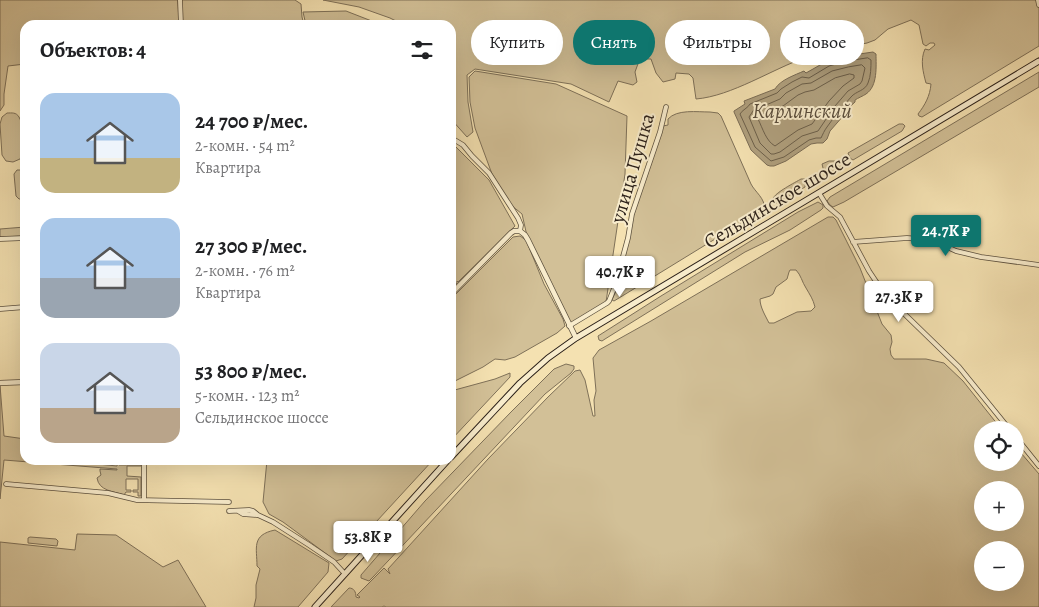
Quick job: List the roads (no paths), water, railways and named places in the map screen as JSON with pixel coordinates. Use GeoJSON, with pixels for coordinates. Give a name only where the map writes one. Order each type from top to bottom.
{"type":"FeatureCollection","features":[{"type":"Feature","properties":{"kind":"main road","name":"Сельдинское шоссе"},"geometry":{"type":"LineString","coordinates":[[456,452],[538,364],[576,338],[1039,61]]}},
{"type":"Feature","properties":{"kind":"main road"},"geometry":{"type":"LineString","coordinates":[[315,607],[443,465]]}},
{"type":"Feature","properties":{"kind":"street"},"geometry":{"type":"LineString","coordinates":[[180,0],[181,20]]}},
{"type":"Feature","properties":{"kind":"street"},"geometry":{"type":"LineString","coordinates":[[1038,0],[1039,5]]}},
{"type":"Feature","properties":{"kind":"street","name":"улица Пушка"},"geometry":{"type":"LineString","coordinates":[[569,326],[607,303],[615,286],[628,238],[632,214],[660,132],[666,107]]}},
{"type":"Feature","properties":{"kind":"street"},"geometry":{"type":"LineString","coordinates":[[456,141],[460,142],[489,172],[518,218],[521,224],[520,231]]}},
{"type":"Feature","properties":{"kind":"street"},"geometry":{"type":"LineString","coordinates":[[819,193],[827,206],[840,217],[869,271],[885,295],[959,367],[1003,421]]}},
{"type":"Feature","properties":{"kind":"street"},"geometry":{"type":"LineString","coordinates":[[456,289],[511,233],[520,231],[528,240],[576,338]]}},
{"type":"Feature","properties":{"kind":"street"},"geometry":{"type":"LineString","coordinates":[[0,239],[20,238]]}},
{"type":"Feature","properties":{"kind":"street"},"geometry":{"type":"LineString","coordinates":[[853,242],[907,238],[932,240],[956,251],[981,257],[1039,265]]}},
{"type":"Feature","properties":{"kind":"street"},"geometry":{"type":"LineString","coordinates":[[0,309],[20,307]]}},
{"type":"Feature","properties":{"kind":"street"},"geometry":{"type":"LineString","coordinates":[[0,383],[20,382]]}},
{"type":"Feature","properties":{"kind":"street"},"geometry":{"type":"LineString","coordinates":[[1024,447],[1039,466]]}},
{"type":"Feature","properties":{"kind":"street"},"geometry":{"type":"LineString","coordinates":[[144,465],[144,500]]}},
{"type":"Feature","properties":{"kind":"street"},"geometry":{"type":"LineString","coordinates":[[6,484],[108,493],[137,500],[229,502]]}},
{"type":"Feature","properties":{"kind":"street"},"geometry":{"type":"LineString","coordinates":[[229,510],[253,511],[273,522],[334,562],[345,574]]}},
{"type":"Feature","properties":{"kind":"water","name":"Карлинский"},"geometry":{"type":"Polygon","coordinates":[[[873,52],[876,54],[876,75],[873,86],[866,94],[855,100],[843,113],[844,115],[830,131],[823,143],[811,144],[786,161],[774,166],[767,165],[751,150],[734,112],[745,104],[744,101],[775,89],[788,78],[804,71],[806,73],[820,65],[864,65],[864,53],[873,52]]]}}]}
